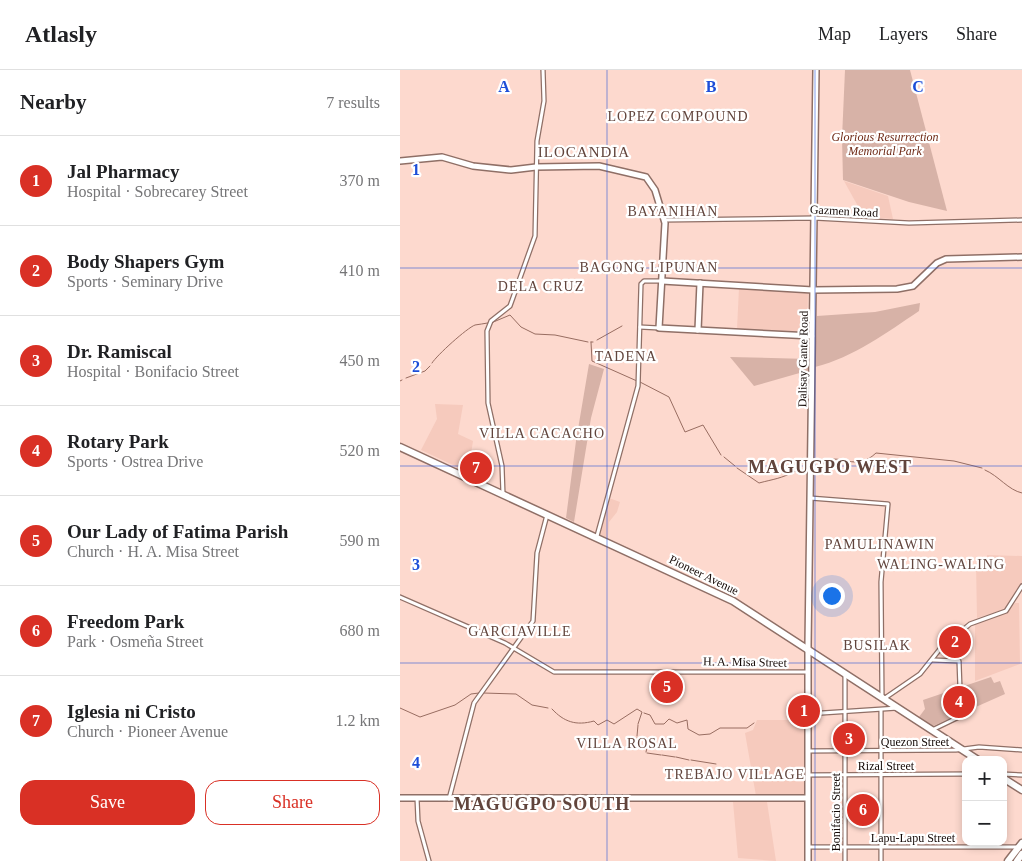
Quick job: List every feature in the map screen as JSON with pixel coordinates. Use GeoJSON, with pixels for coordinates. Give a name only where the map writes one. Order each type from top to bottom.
{"type":"FeatureCollection","features":[{"type":"Feature","properties":{"kind":"highway","name":"Pioneer Avenue"},"geometry":{"type":"LineString","coordinates":[[400,447],[718,592],[886,698],[931,730],[973,756]]}},
{"type":"Feature","properties":{"kind":"highway"},"geometry":{"type":"LineString","coordinates":[[1007,779],[1022,788]]}},
{"type":"Feature","properties":{"kind":"highway"},"geometry":{"type":"LineString","coordinates":[[1008,861],[1021,847]]}},
{"type":"Feature","properties":{"kind":"highway"},"geometry":{"type":"LineString","coordinates":[[1015,861],[1021,847]]}},
{"type":"Feature","properties":{"kind":"highway"},"geometry":{"type":"LineString","coordinates":[[1015,861],[1022,854]]}},
{"type":"Feature","properties":{"kind":"main road","name":"Dalisay Gante Road"},"geometry":{"type":"LineString","coordinates":[[808,861],[808,649],[816,70]]}},
{"type":"Feature","properties":{"kind":"main road"},"geometry":{"type":"LineString","coordinates":[[400,161],[442,157],[473,166],[511,170],[536,167],[599,166],[642,176],[653,187],[665,220],[659,328],[812,336]]}},
{"type":"Feature","properties":{"kind":"main road"},"geometry":{"type":"LineString","coordinates":[[662,281],[813,290],[905,288],[916,284],[937,263],[946,259],[1022,257]]}},
{"type":"Feature","properties":{"kind":"main road"},"geometry":{"type":"LineString","coordinates":[[698,330],[700,283]]}},
{"type":"Feature","properties":{"kind":"main road"},"geometry":{"type":"LineString","coordinates":[[400,798],[807,798]]}},
{"type":"Feature","properties":{"kind":"street"},"geometry":{"type":"LineString","coordinates":[[503,494],[503,473],[488,403],[487,331],[491,321],[510,306],[532,249],[536,227],[538,134],[544,104],[543,70]]}},
{"type":"Feature","properties":{"kind":"street","name":"Gazmen Road"},"geometry":{"type":"LineString","coordinates":[[665,220],[814,218],[909,223],[1022,220]]}},
{"type":"Feature","properties":{"kind":"street"},"geometry":{"type":"LineString","coordinates":[[597,536],[638,386],[641,283],[662,281]]}},
{"type":"Feature","properties":{"kind":"street"},"geometry":{"type":"LineString","coordinates":[[640,327],[659,328]]}},
{"type":"Feature","properties":{"kind":"street"},"geometry":{"type":"LineString","coordinates":[[810,498],[888,504],[881,577],[886,698]]}},
{"type":"Feature","properties":{"kind":"street"},"geometry":{"type":"LineString","coordinates":[[449,799],[474,703],[534,618],[537,553],[548,514]]}},
{"type":"Feature","properties":{"kind":"street"},"geometry":{"type":"LineString","coordinates":[[886,698],[918,677],[940,649],[970,624],[1006,611],[1022,586]]}},
{"type":"Feature","properties":{"kind":"street","name":"H. A. Misa Street"},"geometry":{"type":"LineString","coordinates":[[400,596],[514,648],[552,672],[676,673],[698,670],[808,672]]}},
{"type":"Feature","properties":{"kind":"street"},"geometry":{"type":"LineString","coordinates":[[931,730],[961,716],[960,662],[932,660]]}},
{"type":"Feature","properties":{"kind":"street","name":"Bonifacio Street"},"geometry":{"type":"LineString","coordinates":[[845,673],[845,861]]}},
{"type":"Feature","properties":{"kind":"street"},"geometry":{"type":"LineString","coordinates":[[808,714],[898,708]]}},
{"type":"Feature","properties":{"kind":"street"},"geometry":{"type":"LineString","coordinates":[[881,710],[882,861]]}},
{"type":"Feature","properties":{"kind":"street","name":"Quezon Street"},"geometry":{"type":"LineString","coordinates":[[807,751],[1022,750]]}},
{"type":"Feature","properties":{"kind":"street","name":"Rizal Street"},"geometry":{"type":"LineString","coordinates":[[807,775],[962,774]]}},
{"type":"Feature","properties":{"kind":"street"},"geometry":{"type":"LineString","coordinates":[[1007,776],[1022,775]]}},
{"type":"Feature","properties":{"kind":"street"},"geometry":{"type":"LineString","coordinates":[[418,798],[418,821],[429,861]]}},
{"type":"Feature","properties":{"kind":"street","name":"Lapu-Lapu Street"},"geometry":{"type":"LineString","coordinates":[[808,847],[1021,847]]}},
{"type":"Feature","properties":{"kind":"shaded area"},"geometry":{"type":"Polygon","coordinates":[[[844,181],[888,196],[893,219],[864,217],[844,181]]]}},
{"type":"Feature","properties":{"kind":"shaded area"},"geometry":{"type":"Polygon","coordinates":[[[739,288],[808,292],[807,333],[737,329],[739,288]]]}},
{"type":"Feature","properties":{"kind":"shaded area"},"geometry":{"type":"Polygon","coordinates":[[[435,404],[463,405],[458,434],[473,441],[468,472],[421,450],[437,419],[435,404]]]}},
{"type":"Feature","properties":{"kind":"shaded area"},"geometry":{"type":"Polygon","coordinates":[[[609,498],[620,502],[617,512],[609,522],[608,538],[599,534],[609,498]]]}},
{"type":"Feature","properties":{"kind":"shaded area"},"geometry":{"type":"Polygon","coordinates":[[[987,555],[1022,556],[1022,583],[1006,609],[977,618],[976,563],[987,562],[987,555]]]}},
{"type":"Feature","properties":{"kind":"shaded area"},"geometry":{"type":"Polygon","coordinates":[[[1015,603],[1019,603],[1020,664],[975,681],[975,623],[1005,613],[1015,603]]]}},
{"type":"Feature","properties":{"kind":"shaded area"},"geometry":{"type":"Polygon","coordinates":[[[757,720],[798,720],[805,723],[805,795],[756,796],[745,733],[753,730],[757,720]]]}},
{"type":"Feature","properties":{"kind":"shaded area"},"geometry":{"type":"Polygon","coordinates":[[[733,802],[767,802],[776,861],[738,858],[733,802]]]}},
{"type":"Feature","properties":{"kind":"green space","name":"Glorious Resurrection Memorial Park"},"geometry":{"type":"Polygon","coordinates":[[[845,70],[910,70],[947,211],[909,202],[843,180],[842,138],[845,70]]]}},
{"type":"Feature","properties":{"kind":"green space"},"geometry":{"type":"Polygon","coordinates":[[[920,303],[919,311],[869,344],[829,363],[815,367],[817,316],[875,312],[920,303]]]}},
{"type":"Feature","properties":{"kind":"green space"},"geometry":{"type":"Polygon","coordinates":[[[730,357],[809,359],[810,370],[754,386],[730,357]]]}},
{"type":"Feature","properties":{"kind":"green space"},"geometry":{"type":"Polygon","coordinates":[[[589,364],[604,369],[591,418],[574,522],[566,518],[589,364]]]}},
{"type":"Feature","properties":{"kind":"green space"},"geometry":{"type":"Polygon","coordinates":[[[991,677],[994,683],[1000,681],[1005,694],[933,726],[919,717],[925,709],[923,700],[991,677]]]}},
{"type":"Feature","properties":{"kind":"green space"},"geometry":{"type":"Polygon","coordinates":[[[847,801],[879,801],[879,820],[847,820],[847,801]]]}},
{"type":"Feature","properties":{"kind":"waterway"},"geometry":{"type":"LineString","coordinates":[[491,323],[510,315],[521,327],[535,334],[555,335],[588,342]]}},
{"type":"Feature","properties":{"kind":"waterway"},"geometry":{"type":"LineString","coordinates":[[432,363],[446,348],[471,327],[488,323]]}},
{"type":"Feature","properties":{"kind":"waterway"},"geometry":{"type":"LineString","coordinates":[[597,340],[622,326]]}},
{"type":"Feature","properties":{"kind":"waterway"},"geometry":{"type":"LineString","coordinates":[[591,342],[592,361],[637,381]]}},
{"type":"Feature","properties":{"kind":"waterway"},"geometry":{"type":"LineString","coordinates":[[406,378],[425,371],[430,366]]}},
{"type":"Feature","properties":{"kind":"waterway"},"geometry":{"type":"LineString","coordinates":[[640,382],[669,397],[685,432],[703,425],[721,455]]}},
{"type":"Feature","properties":{"kind":"waterway"},"geometry":{"type":"LineString","coordinates":[[813,472],[823,463],[831,460],[855,462],[868,459],[876,453],[954,461],[982,468]]}},
{"type":"Feature","properties":{"kind":"waterway"},"geometry":{"type":"LineString","coordinates":[[724,457],[735,466]]}},
{"type":"Feature","properties":{"kind":"waterway"},"geometry":{"type":"LineString","coordinates":[[737,468],[759,483],[796,471]]}},
{"type":"Feature","properties":{"kind":"waterway"},"geometry":{"type":"LineString","coordinates":[[985,470],[1012,489],[1022,493]]}},
{"type":"Feature","properties":{"kind":"waterway"},"geometry":{"type":"LineString","coordinates":[[800,472],[807,473]]}},
{"type":"Feature","properties":{"kind":"waterway"},"geometry":{"type":"LineString","coordinates":[[400,708],[420,717],[455,705],[471,694],[479,693]]}},
{"type":"Feature","properties":{"kind":"waterway"},"geometry":{"type":"LineString","coordinates":[[483,693],[516,694],[532,705],[548,708]]}},
{"type":"Feature","properties":{"kind":"waterway"},"geometry":{"type":"LineString","coordinates":[[552,709],[561,717],[571,722],[594,721],[598,725],[607,720],[614,724],[637,709],[642,712],[638,724]]}},
{"type":"Feature","properties":{"kind":"waterway"},"geometry":{"type":"LineString","coordinates":[[644,713],[650,715],[655,724],[664,724],[669,719],[677,723],[687,720],[688,729],[699,735],[710,734],[720,728],[747,728],[754,723]]}},
{"type":"Feature","properties":{"kind":"waterway"},"geometry":{"type":"LineString","coordinates":[[637,736],[638,725]]}},
{"type":"Feature","properties":{"kind":"waterway"},"geometry":{"type":"LineString","coordinates":[[637,738],[649,739],[646,752]]}},
{"type":"Feature","properties":{"kind":"waterway"},"geometry":{"type":"LineString","coordinates":[[647,753],[661,755]]}},
{"type":"Feature","properties":{"kind":"waterway"},"geometry":{"type":"LineString","coordinates":[[662,755],[675,757]]}},
{"type":"Feature","properties":{"kind":"waterway"},"geometry":{"type":"LineString","coordinates":[[676,757],[689,760]]}},
{"type":"Feature","properties":{"kind":"waterway"},"geometry":{"type":"LineString","coordinates":[[691,760],[716,764]]}},
{"type":"Feature","properties":{"kind":"place","name":"Iglesia ni Cristo"},"geometry":{"type":"Point","coordinates":[476,468]}},
{"type":"Feature","properties":{"kind":"place","name":"Body Shapers Gym"},"geometry":{"type":"Point","coordinates":[955,642]}},
{"type":"Feature","properties":{"kind":"place","name":"Our Lady of Fatima Parish"},"geometry":{"type":"Point","coordinates":[667,687]}},
{"type":"Feature","properties":{"kind":"place","name":"Rotary Park"},"geometry":{"type":"Point","coordinates":[959,702]}},
{"type":"Feature","properties":{"kind":"place","name":"Jal Pharmacy"},"geometry":{"type":"Point","coordinates":[804,711]}},
{"type":"Feature","properties":{"kind":"place","name":"Dr. Ramiscal"},"geometry":{"type":"Point","coordinates":[849,739]}},
{"type":"Feature","properties":{"kind":"place","name":"Freedom Park"},"geometry":{"type":"Point","coordinates":[863,810]}},
{"type":"Feature","properties":{"kind":"district","name":"LOPEZ COMPOUND"},"geometry":{"type":"Point","coordinates":[678,116]}},
{"type":"Feature","properties":{"kind":"district","name":"ILOCANDIA"},"geometry":{"type":"Point","coordinates":[584,152]}},
{"type":"Feature","properties":{"kind":"district","name":"BAYANIHAN"},"geometry":{"type":"Point","coordinates":[673,211]}},
{"type":"Feature","properties":{"kind":"district","name":"BAGONG LIPUNAN"},"geometry":{"type":"Point","coordinates":[649,267]}},
{"type":"Feature","properties":{"kind":"district","name":"DELA CRUZ"},"geometry":{"type":"Point","coordinates":[541,286]}},
{"type":"Feature","properties":{"kind":"district","name":"TADENA"},"geometry":{"type":"Point","coordinates":[626,356]}},
{"type":"Feature","properties":{"kind":"district","name":"VILLA CACACHO"},"geometry":{"type":"Point","coordinates":[542,433]}},
{"type":"Feature","properties":{"kind":"district","name":"MAGUGPO WEST"},"geometry":{"type":"Point","coordinates":[830,467]}},
{"type":"Feature","properties":{"kind":"district","name":"PAMULINAWIN"},"geometry":{"type":"Point","coordinates":[880,544]}},
{"type":"Feature","properties":{"kind":"district","name":"WALING-WALING"},"geometry":{"type":"Point","coordinates":[941,564]}},
{"type":"Feature","properties":{"kind":"district","name":"GARCIAVILLE"},"geometry":{"type":"Point","coordinates":[520,631]}},
{"type":"Feature","properties":{"kind":"district","name":"BUSILAK"},"geometry":{"type":"Point","coordinates":[877,645]}},
{"type":"Feature","properties":{"kind":"district","name":"VILLA ROSAL"},"geometry":{"type":"Point","coordinates":[627,743]}},
{"type":"Feature","properties":{"kind":"district","name":"TREBAJO VILLAGE"},"geometry":{"type":"Point","coordinates":[735,774]}},
{"type":"Feature","properties":{"kind":"district","name":"MAGUGPO SOUTH"},"geometry":{"type":"Point","coordinates":[542,804]}}]}
